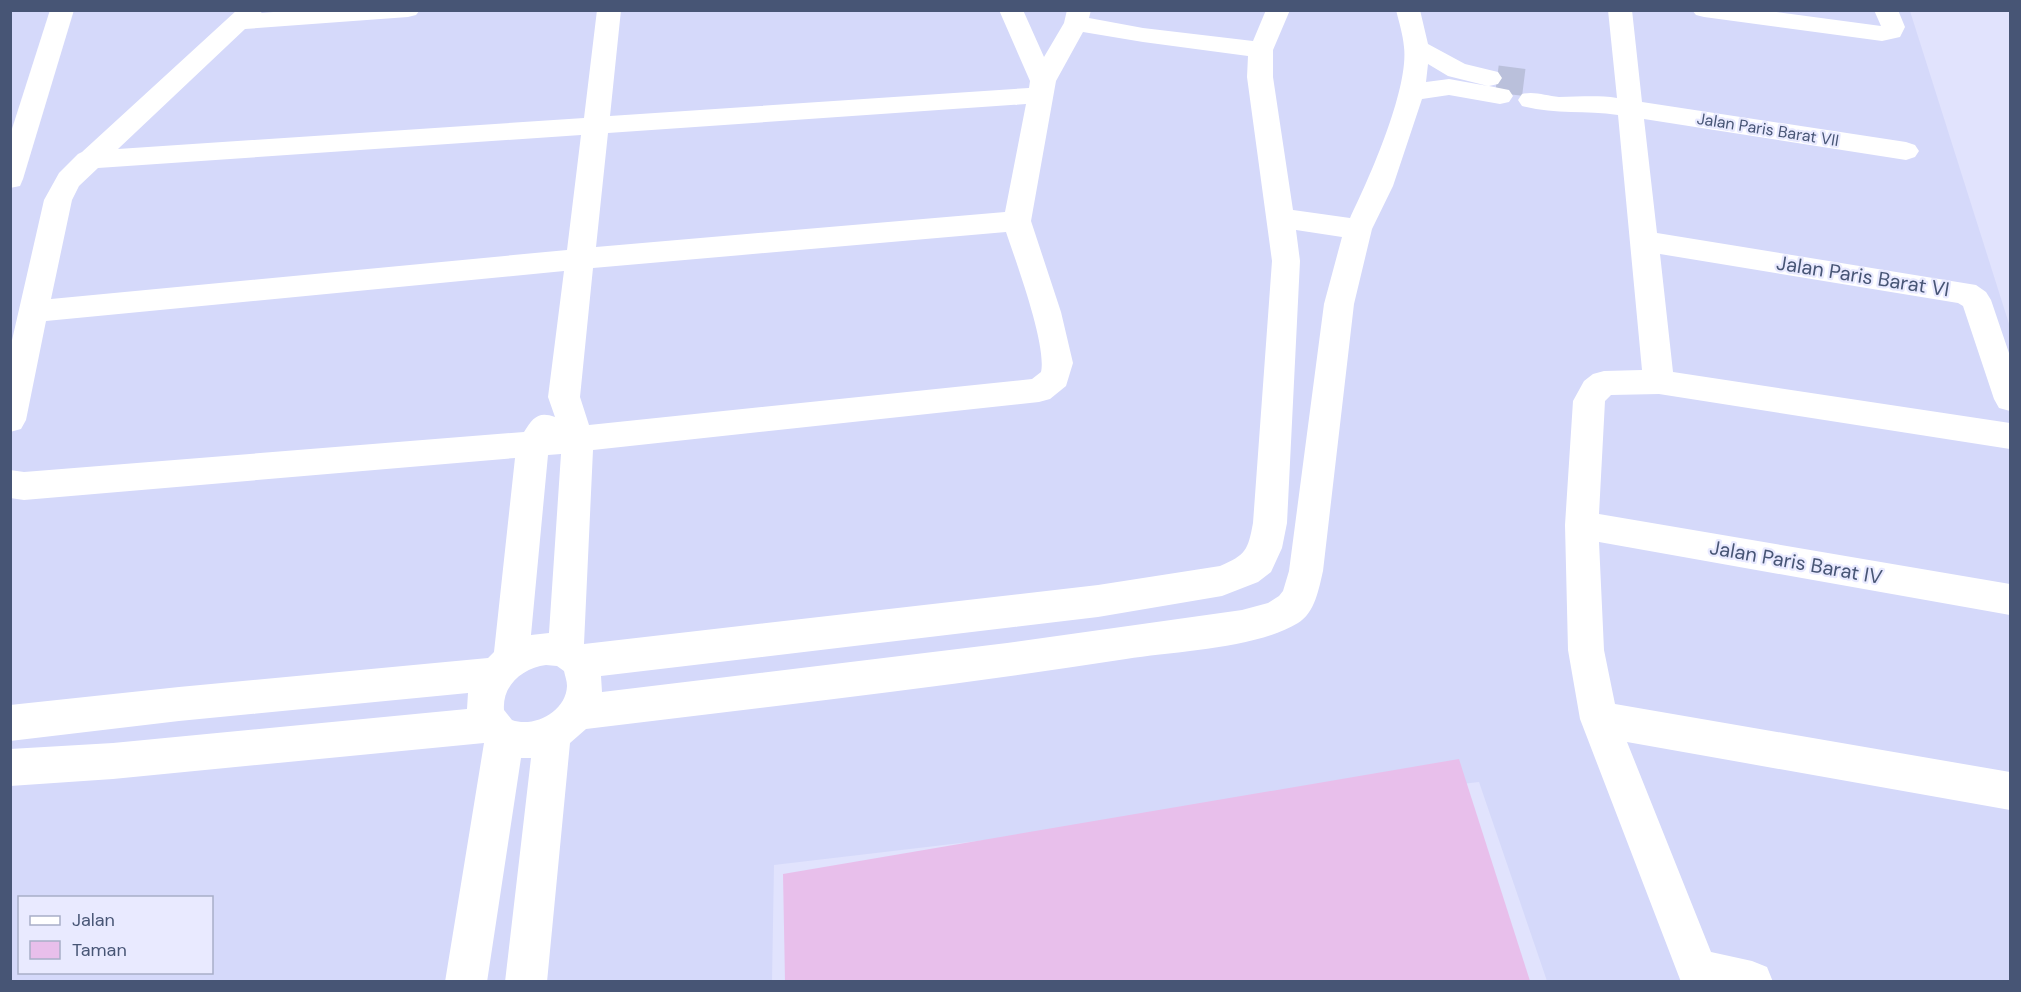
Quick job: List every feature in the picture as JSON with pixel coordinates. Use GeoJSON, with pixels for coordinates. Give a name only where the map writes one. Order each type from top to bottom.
{"type":"FeatureCollection","features":[{"type":"Feature","properties":{"kind":"street"},"geometry":{"type":"LineString","coordinates":[[10,179],[62,10]]}},
{"type":"Feature","properties":{"kind":"street"},"geometry":{"type":"LineString","coordinates":[[10,420],[36,311],[58,200],[69,180],[87,160],[244,16],[408,10]]}},
{"type":"Feature","properties":{"kind":"street"},"geometry":{"type":"LineString","coordinates":[[526,981],[565,724],[586,695],[586,677],[573,657],[578,438],[564,397],[609,10]]}},
{"type":"Feature","properties":{"kind":"street"},"geometry":{"type":"LineString","coordinates":[[1011,10],[1041,88]]}},
{"type":"Feature","properties":{"kind":"street"},"geometry":{"type":"LineString","coordinates":[[466,981],[498,731],[485,710],[487,692],[504,667],[530,651],[549,649],[573,657],[1098,601],[1222,582],[1253,567],[1262,556],[1270,523],[1286,261],[1282,218],[1275,189],[1260,77],[1261,50],[1278,10]]}},
{"type":"Feature","properties":{"kind":"street"},"geometry":{"type":"LineString","coordinates":[[10,768],[498,731],[520,740],[536,740],[565,724],[1108,646],[1246,624],[1280,615],[1295,604],[1306,571],[1339,304],[1358,229],[1379,186],[1412,92],[1417,48],[1408,10]]}},
{"type":"Feature","properties":{"kind":"street"},"geometry":{"type":"LineString","coordinates":[[1620,10],[1659,382]]}},
{"type":"Feature","properties":{"kind":"street"},"geometry":{"type":"LineString","coordinates":[[1704,10],[1882,34],[1890,32],[1893,27],[1886,10]]}},
{"type":"Feature","properties":{"kind":"street"},"geometry":{"type":"LineString","coordinates":[[10,484],[24,486],[533,444],[1040,390],[1055,378],[1058,363],[1046,312],[1017,221],[1041,88],[1078,17],[1143,35],[1261,50]]}},
{"type":"Feature","properties":{"kind":"street"},"geometry":{"type":"LineString","coordinates":[[1412,92],[1449,87],[1498,88],[1457,70],[1417,48]]}},
{"type":"Feature","properties":{"kind":"street"},"geometry":{"type":"LineString","coordinates":[[87,160],[596,125],[1041,88]]}},
{"type":"Feature","properties":{"kind":"street","name":"Jalan Paris Barat VII"},"geometry":{"type":"LineString","coordinates":[[1530,91],[1558,105],[1593,103],[1906,151]]}},
{"type":"Feature","properties":{"kind":"street"},"geometry":{"type":"LineString","coordinates":[[1282,218],[1358,229]]}},
{"type":"Feature","properties":{"kind":"street"},"geometry":{"type":"LineString","coordinates":[[36,311],[580,259],[1017,221]]}},
{"type":"Feature","properties":{"kind":"street","name":"Jalan Paris Barat VI"},"geometry":{"type":"LineString","coordinates":[[1644,242],[1966,293],[1976,300],[2010,399]]}},
{"type":"Feature","properties":{"kind":"street"},"geometry":{"type":"LineString","coordinates":[[1752,981],[1700,976],[1599,719],[1586,650],[1582,525],[1589,401],[1594,390],[1604,383],[1659,382],[2009,437]]}},
{"type":"Feature","properties":{"kind":"street"},"geometry":{"type":"LineString","coordinates":[[504,667],[533,444],[564,397]]}},
{"type":"Feature","properties":{"kind":"street","name":"Jalan Paris Barat IV"},"geometry":{"type":"LineString","coordinates":[[1582,525],[2010,599]]}},
{"type":"Feature","properties":{"kind":"street"},"geometry":{"type":"LineString","coordinates":[[1098,601],[1108,646]]}},
{"type":"Feature","properties":{"kind":"street"},"geometry":{"type":"LineString","coordinates":[[10,723],[504,667]]}},
{"type":"Feature","properties":{"kind":"street"},"geometry":{"type":"LineString","coordinates":[[113,761],[129,710]]}},
{"type":"Feature","properties":{"kind":"street"},"geometry":{"type":"LineString","coordinates":[[1599,719],[2010,790]]}},
{"type":"Feature","properties":{"kind":"shaded area"},"geometry":{"type":"Polygon","coordinates":[[[10,11],[1910,11],[2010,327],[2010,981],[1547,981],[1479,782],[774,865],[772,981],[11,981],[10,11]]]}},
{"type":"Feature","properties":{"kind":"green space"},"geometry":{"type":"Polygon","coordinates":[[[1459,759],[1530,981],[785,981],[783,874],[1459,759]]]}},
{"type":"Feature","properties":{"kind":"tunnel"},"geometry":{"type":"LineString","coordinates":[[1497,79],[1529,83]]}}]}
